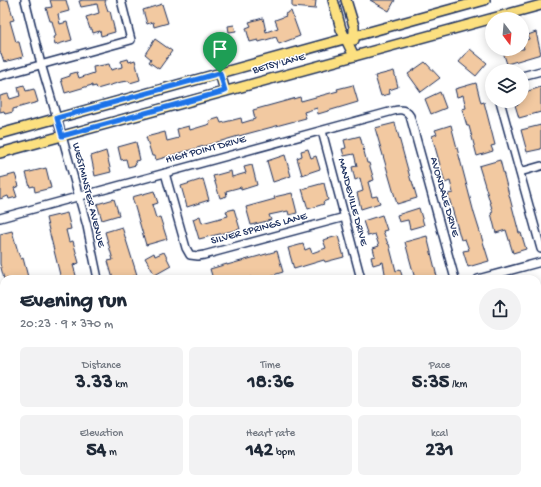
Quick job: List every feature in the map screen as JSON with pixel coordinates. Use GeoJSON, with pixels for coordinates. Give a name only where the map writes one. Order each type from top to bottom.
{"type":"FeatureCollection","features":[{"type":"Feature","properties":{"kind":"main road"},"geometry":{"type":"LineString","coordinates":[[333,0],[341,29],[349,37],[354,56]]}},
{"type":"Feature","properties":{"kind":"main road"},"geometry":{"type":"LineString","coordinates":[[346,0],[354,26],[349,37]]}},
{"type":"Feature","properties":{"kind":"main road","name":"BETSY LANE"},"geometry":{"type":"LineString","coordinates":[[0,134],[485,0]]}},
{"type":"Feature","properties":{"kind":"main road","name":"BETSY LANE"},"geometry":{"type":"LineString","coordinates":[[0,153],[541,4]]}},
{"type":"Feature","properties":{"kind":"main road"},"geometry":{"type":"LineString","coordinates":[[220,73],[225,91]]}},
{"type":"Feature","properties":{"kind":"street","name":"WESTMINSTER AVENUE"},"geometry":{"type":"LineString","coordinates":[[25,0],[40,64],[79,196],[97,275]]}},
{"type":"Feature","properties":{"kind":"street"},"geometry":{"type":"LineString","coordinates":[[0,76],[131,40],[121,0]]}},
{"type":"Feature","properties":{"kind":"street"},"geometry":{"type":"LineString","coordinates":[[529,74],[541,71]]}},
{"type":"Feature","properties":{"kind":"street"},"geometry":{"type":"LineString","coordinates":[[502,108],[541,249]]}},
{"type":"Feature","properties":{"kind":"street","name":"HIGH POINT DRIVE"},"geometry":{"type":"LineString","coordinates":[[0,218],[400,109],[408,113],[412,122]]}},
{"type":"Feature","properties":{"kind":"street","name":"AVONDALE DRIVE"},"geometry":{"type":"LineString","coordinates":[[412,122],[454,275]]}},
{"type":"Feature","properties":{"kind":"street","name":"MANDEVILLE DRIVE"},"geometry":{"type":"LineString","coordinates":[[322,131],[361,275]]}},
{"type":"Feature","properties":{"kind":"street"},"geometry":{"type":"LineString","coordinates":[[520,172],[541,166]]}},
{"type":"Feature","properties":{"kind":"street","name":"SILVER SPRINGS LANE"},"geometry":{"type":"LineString","coordinates":[[165,173],[185,244],[190,255],[198,256],[345,217]]}},
{"type":"Feature","properties":{"kind":"street"},"geometry":{"type":"LineString","coordinates":[[493,275],[541,262]]}},
{"type":"Feature","properties":{"kind":"building"},"geometry":{"type":"Polygon","coordinates":[[[0,0],[8,0],[14,20],[10,21],[16,42],[19,42],[23,57],[4,62],[0,53],[0,0]]]}},
{"type":"Feature","properties":{"kind":"building"},"geometry":{"type":"Polygon","coordinates":[[[50,0],[66,0],[69,11],[58,14],[60,24],[67,22],[72,40],[55,45],[53,37],[56,36],[52,21],[50,21],[46,8],[52,7],[50,0]]]}},
{"type":"Feature","properties":{"kind":"building"},"geometry":{"type":"Polygon","coordinates":[[[106,0],[105,2],[108,11],[110,11],[115,32],[101,36],[100,31],[93,33],[86,17],[99,13],[97,4],[81,7],[79,1],[106,0]]]}},
{"type":"Feature","properties":{"kind":"building"},"geometry":{"type":"Polygon","coordinates":[[[292,0],[316,0],[315,9],[292,7],[292,0]]]}},
{"type":"Feature","properties":{"kind":"building"},"geometry":{"type":"Polygon","coordinates":[[[370,0],[395,0],[389,11],[370,0]]]}},
{"type":"Feature","properties":{"kind":"building"},"geometry":{"type":"Polygon","coordinates":[[[162,4],[168,23],[154,27],[153,22],[147,24],[143,10],[162,4]]]}},
{"type":"Feature","properties":{"kind":"building"},"geometry":{"type":"Polygon","coordinates":[[[291,11],[300,36],[279,44],[276,37],[259,42],[258,40],[250,42],[246,28],[251,26],[249,22],[263,18],[266,32],[278,28],[275,20],[286,16],[285,14],[291,11]]]}},
{"type":"Feature","properties":{"kind":"building"},"geometry":{"type":"Polygon","coordinates":[[[234,25],[236,31],[229,32],[228,26],[234,25]]]}},
{"type":"Feature","properties":{"kind":"building"},"geometry":{"type":"Polygon","coordinates":[[[536,32],[541,54],[507,64],[504,56],[529,56],[529,35],[536,32]]]}},
{"type":"Feature","properties":{"kind":"building"},"geometry":{"type":"Polygon","coordinates":[[[155,39],[172,51],[159,69],[149,62],[151,59],[145,54],[155,39]]]}},
{"type":"Feature","properties":{"kind":"building"},"geometry":{"type":"Polygon","coordinates":[[[470,49],[487,63],[476,76],[459,62],[470,49]]]}},
{"type":"Feature","properties":{"kind":"building"},"geometry":{"type":"Polygon","coordinates":[[[128,59],[129,62],[135,60],[140,80],[130,83],[129,81],[121,82],[97,89],[96,86],[92,87],[92,85],[65,93],[61,79],[70,76],[70,74],[77,72],[79,78],[94,73],[93,67],[109,64],[111,70],[122,67],[121,61],[128,59]]]}},
{"type":"Feature","properties":{"kind":"building"},"geometry":{"type":"Polygon","coordinates":[[[425,62],[440,78],[421,92],[408,74],[425,62]]]}},
{"type":"Feature","properties":{"kind":"building"},"geometry":{"type":"Polygon","coordinates":[[[394,71],[398,87],[389,90],[390,94],[381,96],[375,76],[394,71]]]}},
{"type":"Feature","properties":{"kind":"building"},"geometry":{"type":"Polygon","coordinates":[[[476,83],[481,103],[484,102],[495,145],[491,146],[493,151],[477,156],[469,126],[467,126],[462,109],[466,108],[463,95],[457,97],[455,89],[476,83]]]}},
{"type":"Feature","properties":{"kind":"building"},"geometry":{"type":"Polygon","coordinates":[[[24,85],[26,91],[34,89],[38,102],[13,109],[13,112],[5,114],[4,111],[0,112],[0,96],[8,94],[10,99],[20,96],[18,87],[24,85]]]}},
{"type":"Feature","properties":{"kind":"building"},"geometry":{"type":"Polygon","coordinates":[[[353,85],[358,102],[318,114],[317,108],[304,112],[306,118],[156,160],[155,156],[152,156],[146,137],[165,132],[167,141],[179,138],[177,129],[189,126],[190,130],[210,124],[209,121],[219,118],[221,123],[241,118],[242,123],[255,119],[253,110],[300,97],[301,101],[338,91],[337,89],[353,85]]]}},
{"type":"Feature","properties":{"kind":"building"},"geometry":{"type":"Polygon","coordinates":[[[541,87],[541,112],[519,118],[516,108],[529,108],[529,91],[541,87]]]}},
{"type":"Feature","properties":{"kind":"building"},"geometry":{"type":"Polygon","coordinates":[[[440,92],[446,108],[431,114],[425,99],[440,92]]]}},
{"type":"Feature","properties":{"kind":"building"},"geometry":{"type":"Polygon","coordinates":[[[395,123],[417,198],[397,204],[375,128],[395,123]]]}},
{"type":"Feature","properties":{"kind":"building"},"geometry":{"type":"Polygon","coordinates":[[[451,125],[474,213],[489,261],[468,267],[463,251],[469,250],[465,239],[461,240],[448,194],[453,193],[450,181],[445,183],[432,136],[437,134],[435,130],[451,125]]]}},
{"type":"Feature","properties":{"kind":"building"},"geometry":{"type":"Polygon","coordinates":[[[541,125],[541,149],[527,152],[521,130],[541,125]]]}},
{"type":"Feature","properties":{"kind":"building"},"geometry":{"type":"Polygon","coordinates":[[[360,136],[367,163],[369,163],[374,180],[368,182],[372,197],[377,196],[380,203],[361,209],[357,193],[363,191],[360,178],[355,180],[352,167],[357,166],[354,154],[344,156],[342,149],[346,148],[344,140],[360,136]]]}},
{"type":"Feature","properties":{"kind":"building"},"geometry":{"type":"Polygon","coordinates":[[[136,142],[140,160],[135,161],[136,165],[128,167],[126,159],[121,160],[118,147],[136,142]]]}},
{"type":"Feature","properties":{"kind":"building"},"geometry":{"type":"Polygon","coordinates":[[[308,149],[311,158],[316,156],[320,169],[302,175],[297,158],[302,156],[301,151],[308,149]]]}},
{"type":"Feature","properties":{"kind":"building"},"geometry":{"type":"Polygon","coordinates":[[[106,151],[111,172],[95,176],[91,156],[106,151]]]}},
{"type":"Feature","properties":{"kind":"building"},"geometry":{"type":"Polygon","coordinates":[[[285,155],[291,176],[273,182],[267,161],[285,155]]]}},
{"type":"Feature","properties":{"kind":"building"},"geometry":{"type":"Polygon","coordinates":[[[500,160],[519,233],[521,233],[526,249],[513,253],[506,230],[496,233],[491,213],[493,212],[479,166],[500,160]]]}},
{"type":"Feature","properties":{"kind":"building"},"geometry":{"type":"Polygon","coordinates":[[[252,165],[257,185],[241,190],[241,187],[226,191],[227,196],[220,198],[213,176],[231,171],[232,177],[246,173],[244,167],[252,165]]]}},
{"type":"Feature","properties":{"kind":"building"},"geometry":{"type":"Polygon","coordinates":[[[46,168],[51,188],[35,192],[34,186],[30,187],[26,173],[46,168]]]}},
{"type":"Feature","properties":{"kind":"building"},"geometry":{"type":"Polygon","coordinates":[[[15,174],[19,186],[14,188],[17,197],[9,199],[8,196],[0,199],[0,178],[15,174]]]}},
{"type":"Feature","properties":{"kind":"building"},"geometry":{"type":"Polygon","coordinates":[[[203,179],[209,200],[187,207],[181,186],[203,179]]]}},
{"type":"Feature","properties":{"kind":"building"},"geometry":{"type":"Polygon","coordinates":[[[324,183],[328,200],[323,202],[324,204],[308,209],[302,189],[324,183]]]}},
{"type":"Feature","properties":{"kind":"building"},"geometry":{"type":"Polygon","coordinates":[[[154,191],[158,203],[152,205],[156,218],[160,217],[167,239],[146,245],[132,197],[154,191]]]}},
{"type":"Feature","properties":{"kind":"building"},"geometry":{"type":"Polygon","coordinates":[[[292,193],[297,213],[289,215],[288,211],[269,215],[271,220],[251,225],[246,207],[275,199],[274,197],[292,193]]]}},
{"type":"Feature","properties":{"kind":"building"},"geometry":{"type":"Polygon","coordinates":[[[114,199],[119,215],[102,220],[97,204],[114,199]]]}},
{"type":"Feature","properties":{"kind":"building"},"geometry":{"type":"Polygon","coordinates":[[[419,208],[424,225],[410,229],[408,220],[399,222],[397,215],[419,208]]]}},
{"type":"Feature","properties":{"kind":"building"},"geometry":{"type":"Polygon","coordinates":[[[234,209],[240,229],[199,239],[193,219],[200,216],[202,223],[228,216],[226,211],[234,209]]]}},
{"type":"Feature","properties":{"kind":"building"},"geometry":{"type":"Polygon","coordinates":[[[67,213],[71,229],[66,230],[69,242],[73,241],[79,263],[73,265],[76,275],[60,275],[46,218],[67,213]]]}},
{"type":"Feature","properties":{"kind":"building"},"geometry":{"type":"Polygon","coordinates":[[[382,215],[387,230],[383,231],[389,244],[396,271],[400,269],[402,275],[385,275],[383,262],[373,265],[371,257],[375,256],[373,248],[379,246],[375,234],[368,236],[363,221],[382,215]]]}},
{"type":"Feature","properties":{"kind":"building"},"geometry":{"type":"Polygon","coordinates":[[[122,227],[137,275],[112,275],[108,261],[113,260],[105,232],[122,227]]]}},
{"type":"Feature","properties":{"kind":"building"},"geometry":{"type":"Polygon","coordinates":[[[12,231],[19,255],[21,259],[23,258],[27,275],[3,275],[0,264],[0,234],[12,231]]]}},
{"type":"Feature","properties":{"kind":"building"},"geometry":{"type":"Polygon","coordinates":[[[338,236],[344,257],[325,262],[324,260],[294,269],[288,248],[303,244],[305,250],[310,248],[312,253],[326,248],[323,240],[338,236]]]}},
{"type":"Feature","properties":{"kind":"building"},"geometry":{"type":"Polygon","coordinates":[[[427,236],[437,275],[414,275],[405,242],[427,236]]]}},
{"type":"Feature","properties":{"kind":"building"},"geometry":{"type":"Polygon","coordinates":[[[277,251],[283,272],[273,275],[212,275],[210,269],[277,251]]]}},
{"type":"Feature","properties":{"kind":"building"},"geometry":{"type":"Polygon","coordinates":[[[164,252],[171,266],[155,275],[145,258],[154,253],[155,256],[164,252]]]}},
{"type":"Feature","properties":{"kind":"route"},"geometry":{"type":"LineString","coordinates":[[220,73],[225,91],[62,136],[57,118],[220,73]]}}]}
